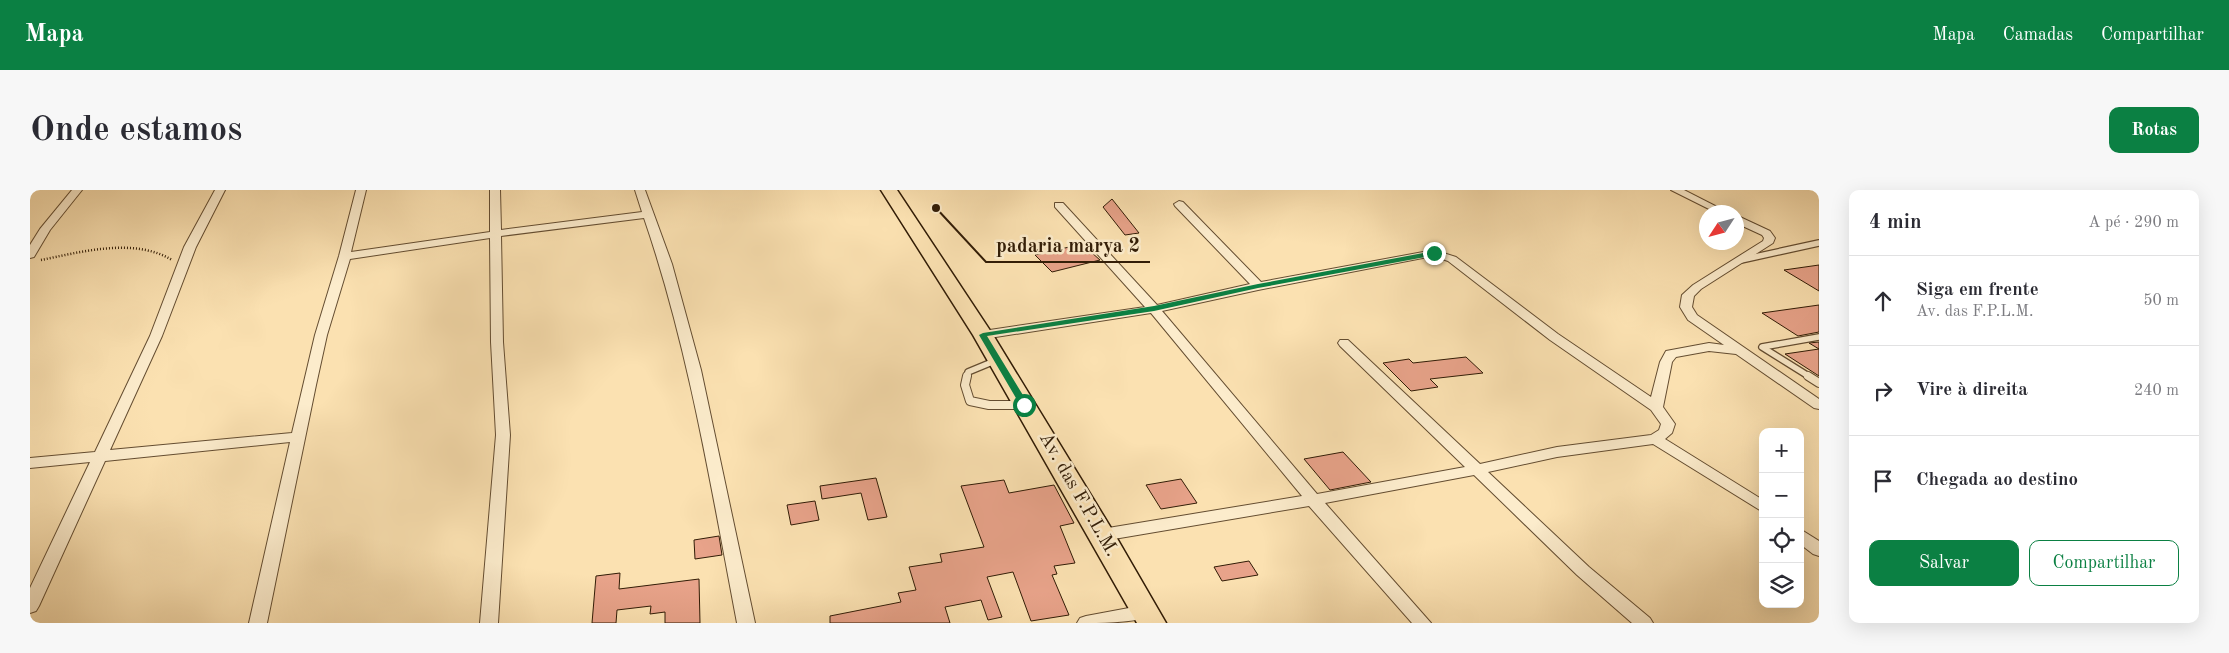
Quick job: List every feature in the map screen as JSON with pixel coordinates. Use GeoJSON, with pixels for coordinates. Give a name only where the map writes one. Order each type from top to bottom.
{"type":"FeatureCollection","features":[{"type":"Feature","properties":{"kind":"main road","name":"Av. das F.P.L.M."},"geometry":{"type":"LineString","coordinates":[[889,190],[983,335],[1102,535],[1148,617]]}},
{"type":"Feature","properties":{"kind":"street"},"geometry":{"type":"LineString","coordinates":[[34,258],[45,229],[77,190]]}},
{"type":"Feature","properties":{"kind":"street"},"geometry":{"type":"LineString","coordinates":[[30,606],[101,458],[156,336],[190,247],[220,190]]}},
{"type":"Feature","properties":{"kind":"street"},"geometry":{"type":"LineString","coordinates":[[258,623],[297,437],[321,335],[345,256],[361,190]]}},
{"type":"Feature","properties":{"kind":"street"},"geometry":{"type":"LineString","coordinates":[[489,623],[503,435],[497,342],[495,190]]}},
{"type":"Feature","properties":{"kind":"street"},"geometry":{"type":"LineString","coordinates":[[640,190],[666,264],[694,370],[746,623]]}},
{"type":"Feature","properties":{"kind":"street"},"geometry":{"type":"LineString","coordinates":[[1678,191],[1690,190]]}},
{"type":"Feature","properties":{"kind":"street"},"geometry":{"type":"LineString","coordinates":[[1678,191],[1707,205]]}},
{"type":"Feature","properties":{"kind":"street"},"geometry":{"type":"LineString","coordinates":[[1179,204],[1258,286]]}},
{"type":"Feature","properties":{"kind":"street"},"geometry":{"type":"LineString","coordinates":[[1059,205],[1154,308],[1313,500],[1422,623]]}},
{"type":"Feature","properties":{"kind":"street"},"geometry":{"type":"LineString","coordinates":[[345,256],[496,236],[562,224],[648,214]]}},
{"type":"Feature","properties":{"kind":"street"},"geometry":{"type":"LineString","coordinates":[[1744,223],[1766,233],[1770,238],[1768,243],[1697,287],[1688,295],[1686,307],[1692,317],[1819,405]]}},
{"type":"Feature","properties":{"kind":"street"},"geometry":{"type":"LineString","coordinates":[[983,335],[1154,308],[1258,286],[1434,253],[1452,259],[1554,337],[1656,407],[1668,424],[1666,434],[1655,439],[1557,452],[1475,470],[1313,500],[1102,535]]}},
{"type":"Feature","properties":{"kind":"street"},"geometry":{"type":"LineString","coordinates":[[1344,343],[1583,571],[1644,623]]}},
{"type":"Feature","properties":{"kind":"street"},"geometry":{"type":"LineString","coordinates":[[1656,407],[1666,362],[1671,354],[1709,347],[1739,350]]}},
{"type":"Feature","properties":{"kind":"street"},"geometry":{"type":"LineString","coordinates":[[30,463],[101,458],[297,437]]}},
{"type":"Feature","properties":{"kind":"street"},"geometry":{"type":"LineString","coordinates":[[1655,439],[1759,504]]}},
{"type":"Feature","properties":{"kind":"street"},"geometry":{"type":"LineString","coordinates":[[1804,538],[1819,550]]}},
{"type":"Feature","properties":{"kind":"street"},"geometry":{"type":"LineString","coordinates":[[1086,623],[1148,617]]}},
{"type":"Feature","properties":{"kind":"lane"},"geometry":{"type":"LineString","coordinates":[[1739,260],[1819,243]]}},
{"type":"Feature","properties":{"kind":"lane"},"geometry":{"type":"LineString","coordinates":[[1819,337],[1762,347],[1819,383]]}},
{"type":"Feature","properties":{"kind":"lane"},"geometry":{"type":"LineString","coordinates":[[997,359],[968,372],[965,385],[970,401],[989,405],[1024,405]]}},
{"type":"Feature","properties":{"kind":"path"},"geometry":{"type":"LineString","coordinates":[[34,258],[106,248],[137,249],[167,256],[182,269]]}},
{"type":"Feature","properties":{"kind":"building"},"geometry":{"type":"Polygon","coordinates":[[[1112,199],[1139,233],[1125,235],[1103,207],[1112,199]]]}},
{"type":"Feature","properties":{"kind":"building"},"geometry":{"type":"Polygon","coordinates":[[[1082,244],[1100,260],[1052,272],[1035,255],[1082,244]]]}},
{"type":"Feature","properties":{"kind":"building"},"geometry":{"type":"Polygon","coordinates":[[[1819,265],[1819,291],[1784,270],[1819,265]]]}},
{"type":"Feature","properties":{"kind":"building"},"geometry":{"type":"Polygon","coordinates":[[[1819,305],[1819,332],[1798,336],[1762,313],[1819,305]]]}},
{"type":"Feature","properties":{"kind":"building"},"geometry":{"type":"Polygon","coordinates":[[[1819,342],[1819,349],[1809,343],[1819,342]]]}},
{"type":"Feature","properties":{"kind":"building"},"geometry":{"type":"Polygon","coordinates":[[[1819,349],[1819,376],[1785,354],[1819,349]]]}},
{"type":"Feature","properties":{"kind":"building"},"geometry":{"type":"Polygon","coordinates":[[[1466,357],[1483,373],[1430,379],[1438,387],[1411,391],[1383,363],[1409,359],[1413,363],[1466,357]]]}},
{"type":"Feature","properties":{"kind":"building"},"geometry":{"type":"Polygon","coordinates":[[[1343,452],[1371,482],[1330,490],[1304,459],[1343,452]]]}},
{"type":"Feature","properties":{"kind":"building"},"geometry":{"type":"Polygon","coordinates":[[[876,478],[887,517],[868,520],[861,493],[822,499],[820,486],[876,478]]]}},
{"type":"Feature","properties":{"kind":"building"},"geometry":{"type":"Polygon","coordinates":[[[1181,479],[1197,503],[1161,509],[1146,485],[1181,479]]]}},
{"type":"Feature","properties":{"kind":"building"},"geometry":{"type":"Polygon","coordinates":[[[1004,480],[1009,493],[1054,485],[1074,523],[1060,526],[1075,563],[1054,566],[1057,574],[1052,575],[1069,615],[1031,621],[1013,572],[987,577],[1002,617],[988,620],[981,600],[945,607],[950,623],[830,623],[830,616],[901,602],[898,593],[916,590],[909,567],[942,562],[940,554],[984,547],[961,486],[1004,480]]]}},
{"type":"Feature","properties":{"kind":"building"},"geometry":{"type":"Polygon","coordinates":[[[815,501],[819,520],[791,525],[787,505],[815,501]]]}},
{"type":"Feature","properties":{"kind":"building"},"geometry":{"type":"Polygon","coordinates":[[[719,536],[722,555],[695,559],[694,540],[719,536]]]}},
{"type":"Feature","properties":{"kind":"building"},"geometry":{"type":"Polygon","coordinates":[[[1249,561],[1258,575],[1222,581],[1214,567],[1249,561]]]}},
{"type":"Feature","properties":{"kind":"building"},"geometry":{"type":"Polygon","coordinates":[[[620,573],[619,589],[699,579],[700,623],[665,623],[665,612],[650,614],[651,606],[617,610],[616,623],[592,623],[596,576],[620,573]]]}},
{"type":"Feature","properties":{"kind":"place","name":"padaria marya 2"},"geometry":{"type":"Point","coordinates":[936,208]}},
{"type":"Feature","properties":{"kind":"route"},"geometry":{"type":"LineString","coordinates":[[1024,405],[983,335],[1154,308],[1258,286],[1434,253]]}}]}
